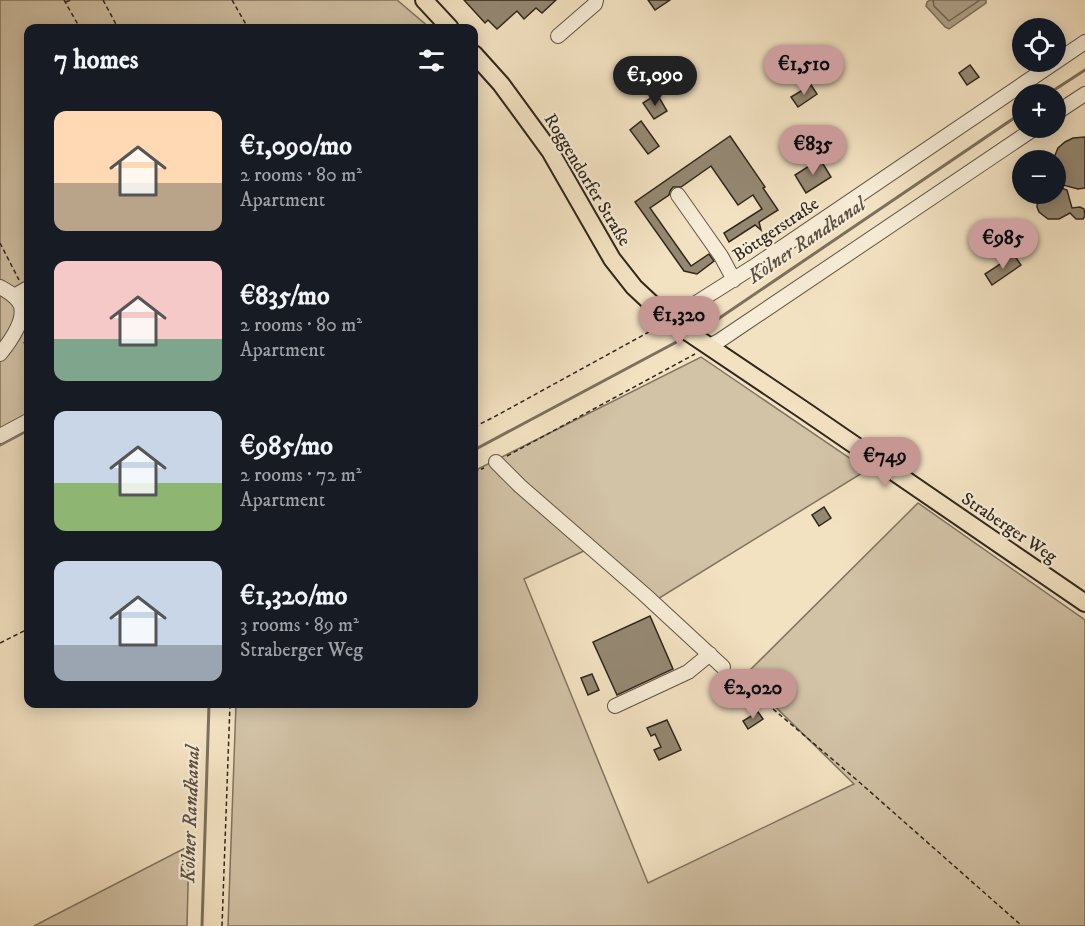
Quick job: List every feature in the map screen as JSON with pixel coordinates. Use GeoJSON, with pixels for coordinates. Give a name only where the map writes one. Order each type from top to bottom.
{"type":"FeatureCollection","features":[{"type":"Feature","properties":{"kind":"main road"},"geometry":{"type":"LineString","coordinates":[[424,0],[446,24]]}},
{"type":"Feature","properties":{"kind":"main road","name":"Roggendorfer Straße"},"geometry":{"type":"LineString","coordinates":[[478,58],[501,84],[550,151],[612,259],[634,287],[669,320]]}},
{"type":"Feature","properties":{"kind":"main road","name":"Straberger Weg"},"geometry":{"type":"LineString","coordinates":[[669,320],[1085,603]]}},
{"type":"Feature","properties":{"kind":"lane"},"geometry":{"type":"LineString","coordinates":[[558,36],[595,4],[596,0]]}},
{"type":"Feature","properties":{"kind":"lane","name":"Böttgerstraße"},"geometry":{"type":"LineString","coordinates":[[669,320],[734,280],[1085,42]]}},
{"type":"Feature","properties":{"kind":"lane"},"geometry":{"type":"LineString","coordinates":[[1066,106],[1085,94]]}},
{"type":"Feature","properties":{"kind":"lane"},"geometry":{"type":"LineString","coordinates":[[706,345],[729,334],[1020,138]]}},
{"type":"Feature","properties":{"kind":"lane"},"geometry":{"type":"LineString","coordinates":[[678,195],[721,256],[734,280]]}},
{"type":"Feature","properties":{"kind":"lane"},"geometry":{"type":"LineString","coordinates":[[0,287],[22,291],[21,315],[14,336],[0,354]]}},
{"type":"Feature","properties":{"kind":"lane"},"geometry":{"type":"LineString","coordinates":[[0,436],[24,423]]}},
{"type":"Feature","properties":{"kind":"lane"},"geometry":{"type":"LineString","coordinates":[[496,462],[723,667]]}},
{"type":"Feature","properties":{"kind":"lane"},"geometry":{"type":"LineString","coordinates":[[615,706],[688,672],[710,654]]}},
{"type":"Feature","properties":{"kind":"path"},"geometry":{"type":"LineString","coordinates":[[71,0],[65,1],[78,24]]}},
{"type":"Feature","properties":{"kind":"path"},"geometry":{"type":"LineString","coordinates":[[103,0],[116,24]]}},
{"type":"Feature","properties":{"kind":"path"},"geometry":{"type":"LineString","coordinates":[[232,0],[246,24]]}},
{"type":"Feature","properties":{"kind":"path"},"geometry":{"type":"LineString","coordinates":[[0,243],[22,291]]}},
{"type":"Feature","properties":{"kind":"path"},"geometry":{"type":"LineString","coordinates":[[478,425],[669,320]]}},
{"type":"Feature","properties":{"kind":"path"},"geometry":{"type":"LineString","coordinates":[[478,470],[706,345]]}},
{"type":"Feature","properties":{"kind":"path"},"geometry":{"type":"LineString","coordinates":[[0,643],[24,631]]}},
{"type":"Feature","properties":{"kind":"path"},"geometry":{"type":"LineString","coordinates":[[723,667],[1022,926]]}},
{"type":"Feature","properties":{"kind":"path"},"geometry":{"type":"LineString","coordinates":[[222,926],[230,708]]}},
{"type":"Feature","properties":{"kind":"shaded area"},"geometry":{"type":"Polygon","coordinates":[[[0,0],[397,0],[425,24],[24,24],[24,433],[0,446],[0,0]]]}},
{"type":"Feature","properties":{"kind":"shaded area"},"geometry":{"type":"Polygon","coordinates":[[[701,357],[867,470],[648,605],[586,550],[524,579],[648,883],[854,784],[744,676],[918,503],[1085,620],[1085,926],[228,926],[236,708],[478,708],[478,469],[701,357]]]}},
{"type":"Feature","properties":{"kind":"shaded area"},"geometry":{"type":"Polygon","coordinates":[[[189,846],[187,926],[34,926],[189,846]]]}},
{"type":"Feature","properties":{"kind":"water"},"geometry":{"type":"Polygon","coordinates":[[[930,0],[986,0],[986,3],[949,29],[926,6],[930,0]]]}},
{"type":"Feature","properties":{"kind":"building"},"geometry":{"type":"Polygon","coordinates":[[[464,0],[556,0],[542,13],[536,8],[524,19],[517,11],[497,29],[488,20],[485,23],[464,0]]]}},
{"type":"Feature","properties":{"kind":"building"},"geometry":{"type":"Polygon","coordinates":[[[648,0],[670,0],[655,10],[648,0]]]}},
{"type":"Feature","properties":{"kind":"building"},"geometry":{"type":"Polygon","coordinates":[[[671,60],[683,78],[674,84],[667,75],[661,79],[656,71],[671,60]]]}},
{"type":"Feature","properties":{"kind":"building"},"geometry":{"type":"Polygon","coordinates":[[[970,65],[979,77],[967,85],[959,73],[970,65]]]}},
{"type":"Feature","properties":{"kind":"building"},"geometry":{"type":"Polygon","coordinates":[[[811,85],[817,94],[798,107],[791,97],[811,85]]]}},
{"type":"Feature","properties":{"kind":"building"},"geometry":{"type":"Polygon","coordinates":[[[657,94],[667,111],[654,119],[643,103],[657,94]]]}},
{"type":"Feature","properties":{"kind":"building"},"geometry":{"type":"Polygon","coordinates":[[[641,121],[659,146],[648,154],[630,130],[641,121]]]}},
{"type":"Feature","properties":{"kind":"building"},"geometry":{"type":"Polygon","coordinates":[[[730,136],[778,210],[759,222],[761,230],[755,225],[729,242],[724,233],[762,209],[753,195],[738,205],[711,166],[681,187],[673,187],[669,195],[650,208],[691,266],[709,254],[714,261],[697,274],[684,271],[635,202],[730,136]]]}},
{"type":"Feature","properties":{"kind":"building"},"geometry":{"type":"Polygon","coordinates":[[[1085,137],[1085,188],[1066,186],[1066,150],[1057,150],[1073,138],[1085,137]]]}},
{"type":"Feature","properties":{"kind":"building"},"geometry":{"type":"Polygon","coordinates":[[[820,159],[831,177],[806,193],[795,175],[820,159]]]}},
{"type":"Feature","properties":{"kind":"building"},"geometry":{"type":"Polygon","coordinates":[[[1066,190],[1072,208],[1084,209],[1085,216],[1083,219],[1076,219],[1070,213],[1059,219],[1048,219],[1039,212],[1037,204],[1066,204],[1066,190]]]}},
{"type":"Feature","properties":{"kind":"building"},"geometry":{"type":"Polygon","coordinates":[[[1014,255],[1021,265],[992,285],[985,274],[1014,255]]]}},
{"type":"Feature","properties":{"kind":"building"},"geometry":{"type":"Polygon","coordinates":[[[824,507],[831,518],[819,526],[812,515],[824,507]]]}},
{"type":"Feature","properties":{"kind":"building"},"geometry":{"type":"Polygon","coordinates":[[[650,616],[673,669],[617,695],[593,642],[650,616]]]}},
{"type":"Feature","properties":{"kind":"building"},"geometry":{"type":"Polygon","coordinates":[[[592,674],[599,690],[588,695],[581,678],[592,674]]]}},
{"type":"Feature","properties":{"kind":"building"},"geometry":{"type":"Polygon","coordinates":[[[758,712],[763,719],[748,729],[743,721],[758,712]]]}},
{"type":"Feature","properties":{"kind":"building"},"geometry":{"type":"Polygon","coordinates":[[[667,720],[681,750],[659,760],[654,750],[661,747],[655,734],[651,736],[647,728],[667,720]]]}},
{"type":"Feature","properties":{"kind":"waterway","name":"Kölner Randkanal"},"geometry":{"type":"LineString","coordinates":[[1063,84],[1085,70]]}},
{"type":"Feature","properties":{"kind":"waterway","name":"Kölner Randkanal"},"geometry":{"type":"LineString","coordinates":[[698,331],[1012,119]]}},
{"type":"Feature","properties":{"kind":"waterway","name":"Kölner Randkanal"},"geometry":{"type":"LineString","coordinates":[[478,448],[684,338]]}},
{"type":"Feature","properties":{"kind":"waterway","name":"Kölner Randkanal"},"geometry":{"type":"LineString","coordinates":[[202,926],[209,708]]}}]}
